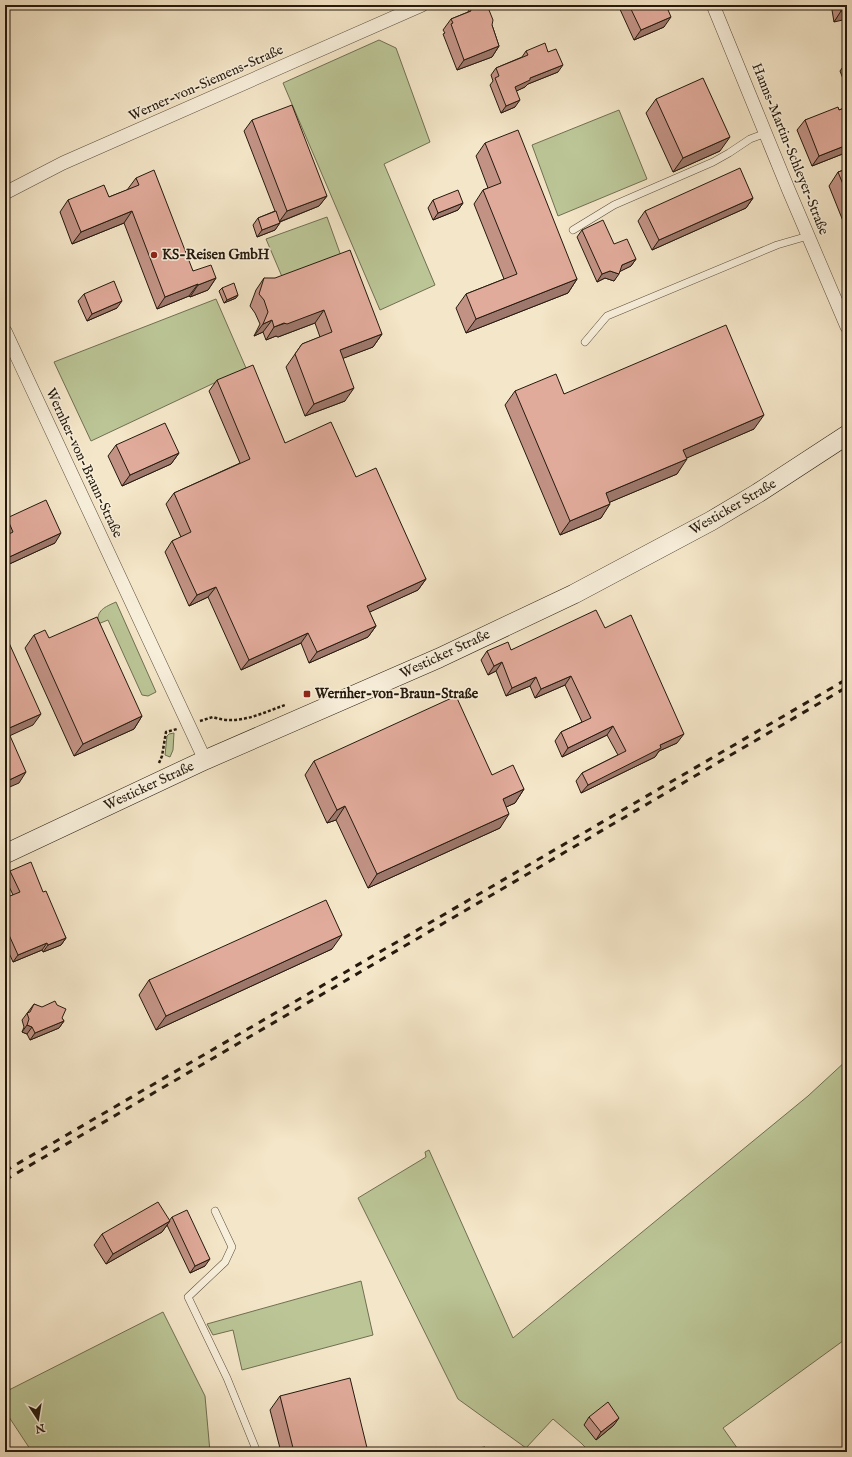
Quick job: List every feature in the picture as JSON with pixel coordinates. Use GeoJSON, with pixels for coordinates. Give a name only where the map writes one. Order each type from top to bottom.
{"type":"FeatureCollection","features":[{"type":"Feature","properties":{"kind":"main road","name":"Westicker Straße"},"geometry":{"type":"LineString","coordinates":[[5,854],[205,760],[439,658],[574,594],[711,521],[758,493],[844,429]]}},
{"type":"Feature","properties":{"kind":"street","name":"Werner-von-Siemens-Straße"},"geometry":{"type":"LineString","coordinates":[[5,193],[63,163],[422,5]]}},
{"type":"Feature","properties":{"kind":"street","name":"Hanns-Martin-Schleyer-Straße"},"geometry":{"type":"LineString","coordinates":[[713,5],[808,236],[844,312],[847,327]]}},
{"type":"Feature","properties":{"kind":"street","name":"Wernher-von-Braun-Straße"},"geometry":{"type":"LineString","coordinates":[[5,331],[205,760]]}},
{"type":"Feature","properties":{"kind":"lane"},"geometry":{"type":"LineString","coordinates":[[573,230],[614,205],[713,162],[750,139],[766,133]]}},
{"type":"Feature","properties":{"kind":"lane"},"geometry":{"type":"LineString","coordinates":[[585,342],[607,316],[777,246],[808,236]]}},
{"type":"Feature","properties":{"kind":"lane"},"geometry":{"type":"LineString","coordinates":[[215,1211],[232,1247],[225,1262],[188,1297],[227,1378],[257,1452]]}},
{"type":"Feature","properties":{"kind":"path"},"geometry":{"type":"LineString","coordinates":[[844,429],[847,410]]}},
{"type":"Feature","properties":{"kind":"path"},"geometry":{"type":"LineString","coordinates":[[156,765],[160,763],[166,732],[214,717],[234,721],[250,718],[287,705]]}},
{"type":"Feature","properties":{"kind":"green space"},"geometry":{"type":"Polygon","coordinates":[[[379,40],[396,48],[430,142],[384,164],[435,285],[380,310],[283,83],[379,40]]]}},
{"type":"Feature","properties":{"kind":"green space"},"geometry":{"type":"Polygon","coordinates":[[[619,110],[647,179],[558,216],[532,145],[619,110]]]}},
{"type":"Feature","properties":{"kind":"green space"},"geometry":{"type":"Polygon","coordinates":[[[327,217],[341,256],[283,279],[266,239],[327,217]]]}},
{"type":"Feature","properties":{"kind":"green space"},"geometry":{"type":"Polygon","coordinates":[[[216,299],[246,368],[91,441],[54,362],[216,299]]]}},
{"type":"Feature","properties":{"kind":"green space"},"geometry":{"type":"Polygon","coordinates":[[[116,602],[156,692],[148,696],[142,695],[108,620],[98,624],[98,615],[100,612],[105,607],[116,602]]]}},
{"type":"Feature","properties":{"kind":"green space"},"geometry":{"type":"Polygon","coordinates":[[[174,733],[173,750],[170,757],[165,755],[167,736],[174,733]]]}},
{"type":"Feature","properties":{"kind":"green space"},"geometry":{"type":"Polygon","coordinates":[[[847,1060],[847,1338],[723,1428],[740,1452],[590,1452],[553,1419],[526,1448],[458,1399],[358,1198],[426,1157],[425,1152],[429,1150],[513,1338],[808,1096],[847,1060]]]}},
{"type":"Feature","properties":{"kind":"green space"},"geometry":{"type":"Polygon","coordinates":[[[361,1281],[373,1335],[242,1370],[233,1330],[213,1335],[207,1324],[361,1281]]]}},
{"type":"Feature","properties":{"kind":"green space"},"geometry":{"type":"Polygon","coordinates":[[[163,1312],[205,1396],[210,1452],[32,1452],[5,1411],[5,1392],[163,1312]]]}},
{"type":"Feature","properties":{"kind":"building"},"geometry":{"type":"Polygon","coordinates":[[[479,5],[487,5],[493,20],[492,25],[499,46],[464,60],[451,24],[453,23],[451,19],[471,11],[470,8],[479,5]]]}},
{"type":"Feature","properties":{"kind":"building"},"geometry":{"type":"Polygon","coordinates":[[[629,5],[666,5],[671,17],[641,30],[629,5]]]}},
{"type":"Feature","properties":{"kind":"building"},"geometry":{"type":"Polygon","coordinates":[[[840,5],[847,5],[847,10],[841,11],[840,5]]]}},
{"type":"Feature","properties":{"kind":"building"},"geometry":{"type":"Polygon","coordinates":[[[545,43],[548,52],[556,49],[563,65],[530,78],[530,80],[515,87],[520,100],[506,106],[495,78],[499,76],[496,68],[528,55],[526,51],[545,43]]]}},
{"type":"Feature","properties":{"kind":"building"},"geometry":{"type":"Polygon","coordinates":[[[703,78],[730,137],[683,158],[656,99],[703,78]]]}},
{"type":"Feature","properties":{"kind":"building"},"geometry":{"type":"Polygon","coordinates":[[[292,105],[327,196],[287,211],[252,120],[292,105]]]}},
{"type":"Feature","properties":{"kind":"building"},"geometry":{"type":"Polygon","coordinates":[[[838,107],[839,110],[847,107],[847,145],[819,156],[805,120],[838,107]]]}},
{"type":"Feature","properties":{"kind":"building"},"geometry":{"type":"Polygon","coordinates":[[[518,130],[577,279],[476,319],[466,294],[517,274],[483,190],[501,183],[485,143],[518,130]]]}},
{"type":"Feature","properties":{"kind":"building"},"geometry":{"type":"Polygon","coordinates":[[[740,168],[753,198],[659,240],[645,211],[740,168]]]}},
{"type":"Feature","properties":{"kind":"building"},"geometry":{"type":"Polygon","coordinates":[[[847,169],[847,194],[838,172],[847,169]]]}},
{"type":"Feature","properties":{"kind":"building"},"geometry":{"type":"Polygon","coordinates":[[[154,170],[193,271],[211,265],[216,278],[165,297],[132,211],[81,232],[68,200],[104,185],[109,197],[139,185],[136,178],[154,170]]]}},
{"type":"Feature","properties":{"kind":"building"},"geometry":{"type":"Polygon","coordinates":[[[458,190],[463,203],[438,213],[433,200],[458,190]]]}},
{"type":"Feature","properties":{"kind":"building"},"geometry":{"type":"Polygon","coordinates":[[[276,211],[280,223],[262,230],[258,218],[276,211]]]}},
{"type":"Feature","properties":{"kind":"building"},"geometry":{"type":"Polygon","coordinates":[[[603,220],[614,244],[627,239],[636,259],[622,265],[619,274],[610,271],[602,274],[582,230],[603,220]]]}},
{"type":"Feature","properties":{"kind":"building"},"geometry":{"type":"Polygon","coordinates":[[[350,250],[382,334],[340,350],[354,388],[314,404],[295,354],[302,344],[332,332],[324,310],[287,324],[284,323],[274,327],[272,320],[263,324],[268,312],[264,300],[259,294],[264,278],[275,278],[350,250]]]}},
{"type":"Feature","properties":{"kind":"building"},"geometry":{"type":"Polygon","coordinates":[[[114,281],[122,301],[92,314],[84,294],[114,281]]]}},
{"type":"Feature","properties":{"kind":"building"},"geometry":{"type":"Polygon","coordinates":[[[234,283],[238,295],[227,300],[222,288],[234,283]]]}},
{"type":"Feature","properties":{"kind":"building"},"geometry":{"type":"Polygon","coordinates":[[[726,325],[764,415],[683,450],[687,459],[606,493],[610,504],[570,521],[515,391],[556,374],[564,394],[726,325]]]}},
{"type":"Feature","properties":{"kind":"building"},"geometry":{"type":"Polygon","coordinates":[[[253,365],[285,443],[331,422],[356,477],[376,468],[426,579],[367,606],[376,626],[317,652],[308,633],[249,660],[216,587],[197,595],[172,541],[191,532],[174,493],[250,459],[217,380],[253,365]]]}},
{"type":"Feature","properties":{"kind":"building"},"geometry":{"type":"Polygon","coordinates":[[[165,423],[179,453],[130,475],[116,445],[165,423]]]}},
{"type":"Feature","properties":{"kind":"building"},"geometry":{"type":"Polygon","coordinates":[[[46,500],[61,533],[5,559],[5,536],[13,532],[7,518],[46,500]]]}},
{"type":"Feature","properties":{"kind":"building"},"geometry":{"type":"Polygon","coordinates":[[[596,610],[605,628],[631,615],[684,734],[660,745],[661,748],[588,785],[582,773],[626,751],[613,726],[568,748],[561,732],[591,718],[571,676],[541,689],[536,677],[512,688],[502,662],[494,666],[487,651],[508,642],[511,650],[596,610]]]}},
{"type":"Feature","properties":{"kind":"building"},"geometry":{"type":"Polygon","coordinates":[[[97,617],[142,716],[83,744],[34,635],[45,630],[49,638],[97,617]]]}},
{"type":"Feature","properties":{"kind":"building"},"geometry":{"type":"Polygon","coordinates":[[[5,634],[41,714],[7,729],[26,772],[5,782],[5,634]]]}},
{"type":"Feature","properties":{"kind":"building"},"geometry":{"type":"Polygon","coordinates":[[[456,696],[492,775],[513,765],[524,789],[503,799],[509,814],[377,874],[345,806],[337,810],[314,761],[456,696]]]}},
{"type":"Feature","properties":{"kind":"building"},"geometry":{"type":"Polygon","coordinates":[[[31,862],[43,892],[46,891],[66,938],[48,945],[47,943],[18,955],[5,926],[5,898],[20,892],[10,871],[31,862]]]}},
{"type":"Feature","properties":{"kind":"building"},"geometry":{"type":"Polygon","coordinates":[[[326,900],[342,935],[166,1016],[149,980],[326,900]]]}},
{"type":"Feature","properties":{"kind":"building"},"geometry":{"type":"Polygon","coordinates":[[[55,1001],[57,1005],[66,1009],[62,1018],[64,1021],[35,1033],[32,1027],[27,1025],[29,1019],[27,1013],[30,1012],[34,1004],[42,1007],[55,1001]]]}},
{"type":"Feature","properties":{"kind":"building"},"geometry":{"type":"Polygon","coordinates":[[[158,1202],[170,1221],[113,1254],[102,1234],[158,1202]]]}},
{"type":"Feature","properties":{"kind":"building"},"geometry":{"type":"Polygon","coordinates":[[[187,1210],[210,1259],[195,1266],[172,1217],[187,1210]]]}},
{"type":"Feature","properties":{"kind":"building"},"geometry":{"type":"Polygon","coordinates":[[[350,1378],[368,1452],[294,1452],[280,1396],[350,1378]]]}},
{"type":"Feature","properties":{"kind":"building"},"geometry":{"type":"Polygon","coordinates":[[[608,1402],[619,1418],[601,1432],[589,1417],[608,1402]]]}},
{"type":"Feature","properties":{"kind":"building"},"geometry":{"type":"Polygon","coordinates":[[[485,1447],[486,1452],[473,1452],[472,1449],[485,1447]]]}},
{"type":"Feature","properties":{"kind":"railway"},"geometry":{"type":"LineString","coordinates":[[5,1171],[847,679]]}},
{"type":"Feature","properties":{"kind":"railway"},"geometry":{"type":"LineString","coordinates":[[5,1180],[847,687]]}},
{"type":"Feature","properties":{"kind":"place","name":"KS-Reisen GmbH"},"geometry":{"type":"Point","coordinates":[154,255]}},
{"type":"Feature","properties":{"kind":"place","name":"Wernher-von-Braun-Straße"},"geometry":{"type":"Point","coordinates":[307,694]}}]}
